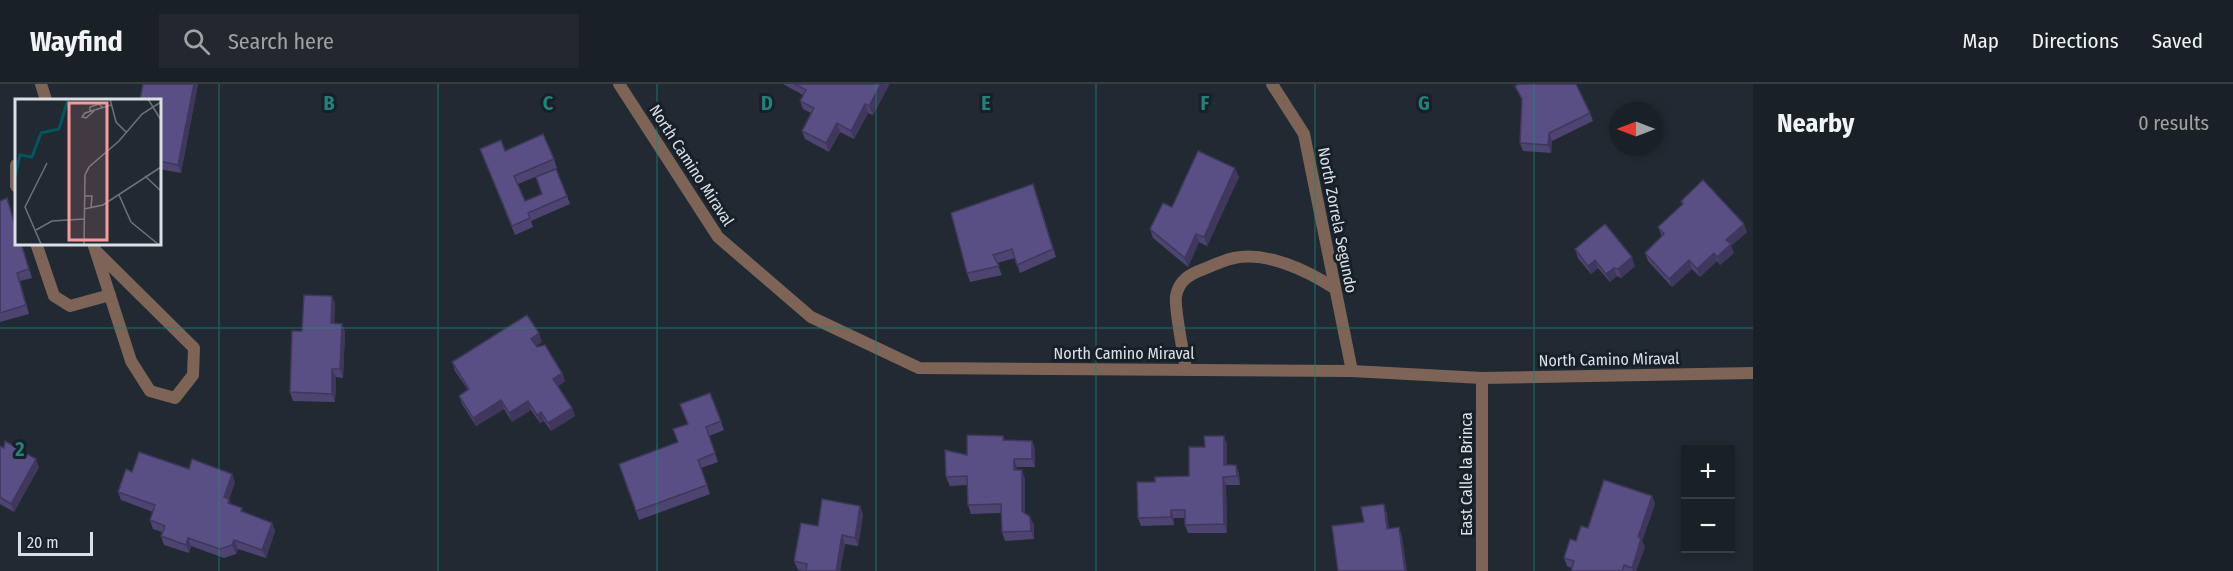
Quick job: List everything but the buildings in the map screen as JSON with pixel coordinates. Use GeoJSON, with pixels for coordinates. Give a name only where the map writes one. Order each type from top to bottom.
{"type":"FeatureCollection","features":[{"type":"Feature","properties":{"kind":"street"},"geometry":{"type":"LineString","coordinates":[[41,84],[46,99]]}},
{"type":"Feature","properties":{"kind":"street","name":"North Camino Miraval"},"geometry":{"type":"LineString","coordinates":[[619,84],[718,237],[811,317],[919,368],[1352,370],[1482,378],[1753,373]]}},
{"type":"Feature","properties":{"kind":"street","name":"North Zorrela Segundo"},"geometry":{"type":"LineString","coordinates":[[1272,84],[1304,134],[1352,370]]}},
{"type":"Feature","properties":{"kind":"street"},"geometry":{"type":"LineString","coordinates":[[36,244],[54,296],[70,306],[110,295]]}},
{"type":"Feature","properties":{"kind":"street"},"geometry":{"type":"LineString","coordinates":[[95,247],[194,348],[193,375],[175,398],[150,391],[131,361],[95,247]]}},
{"type":"Feature","properties":{"kind":"street"},"geometry":{"type":"LineString","coordinates":[[1186,370],[1176,298],[1179,287],[1188,275],[1236,258],[1254,257],[1283,263],[1311,273],[1335,288]]}},
{"type":"Feature","properties":{"kind":"street","name":"East Calle la Brinca"},"geometry":{"type":"LineString","coordinates":[[1482,378],[1482,571]]}}]}
